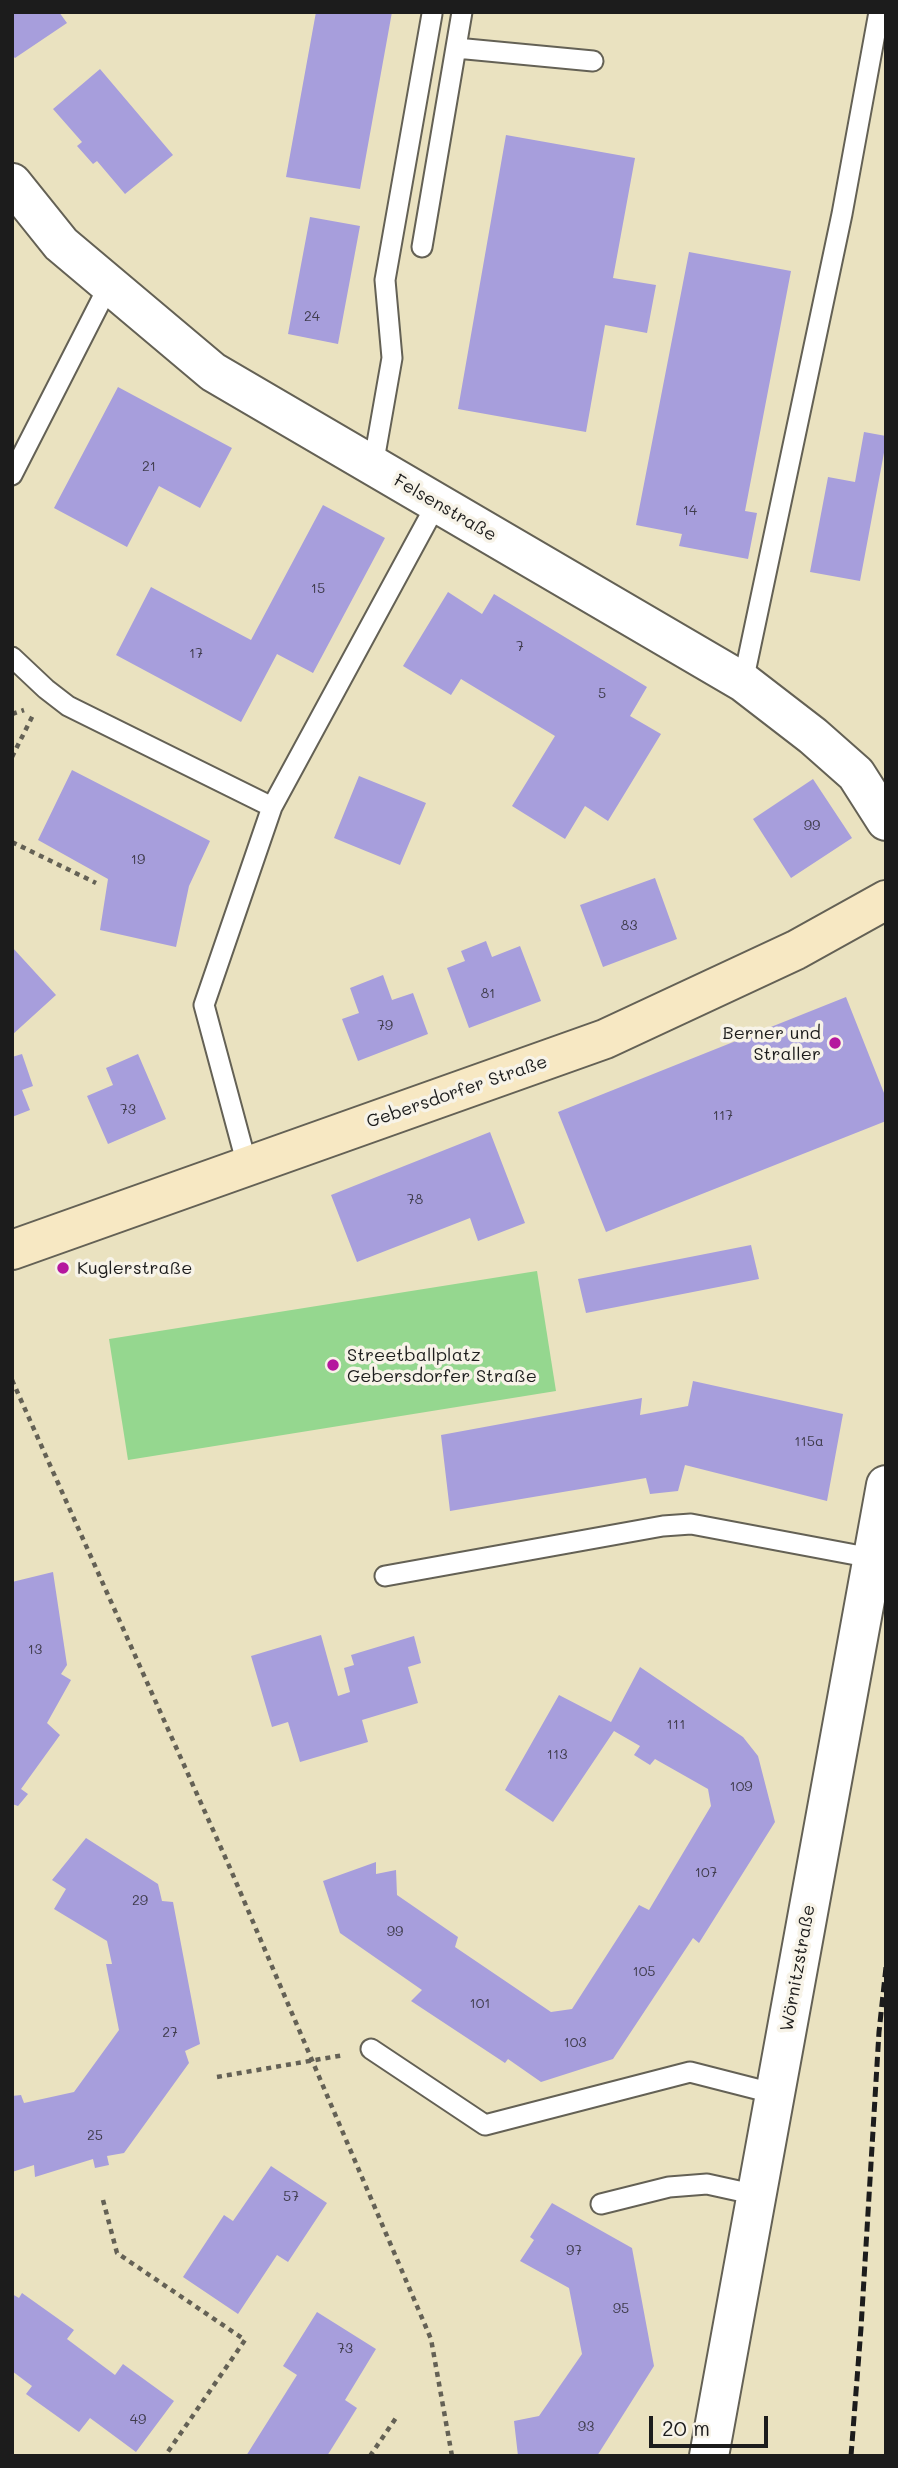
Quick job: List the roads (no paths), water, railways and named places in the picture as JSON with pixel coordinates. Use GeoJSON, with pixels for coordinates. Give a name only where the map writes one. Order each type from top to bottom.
{"type":"FeatureCollection","features":[{"type":"Feature","properties":{"kind":"main road","name":"Gebersdorfer Straße"},"geometry":{"type":"LineString","coordinates":[[12,1250],[605,1039],[796,950],[886,900]]}},
{"type":"Feature","properties":{"kind":"street","name":"Felsenstraße"},"geometry":{"type":"LineString","coordinates":[[12,183],[61,244],[212,372],[743,682],[813,736],[856,774],[886,821]]}},
{"type":"Feature","properties":{"kind":"street","name":"Wörnitzstraße"},"geometry":{"type":"LineString","coordinates":[[702,2454],[757,2195],[886,1485]]}},
{"type":"Feature","properties":{"kind":"lane"},"geometry":{"type":"LineString","coordinates":[[422,247],[462,12]]}},
{"type":"Feature","properties":{"kind":"lane"},"geometry":{"type":"LineString","coordinates":[[743,682],[842,214],[879,12]]}},
{"type":"Feature","properties":{"kind":"lane"},"geometry":{"type":"LineString","coordinates":[[373,466],[392,358],[385,280],[432,15]]}},
{"type":"Feature","properties":{"kind":"lane"},"geometry":{"type":"LineString","coordinates":[[456,48],[593,61]]}},
{"type":"Feature","properties":{"kind":"lane"},"geometry":{"type":"LineString","coordinates":[[12,475],[109,285]]}},
{"type":"Feature","properties":{"kind":"lane"},"geometry":{"type":"LineString","coordinates":[[247,1165],[204,1005],[272,807],[437,503]]}},
{"type":"Feature","properties":{"kind":"lane"},"geometry":{"type":"LineString","coordinates":[[12,657],[68,706],[272,807]]}},
{"type":"Feature","properties":{"kind":"lane"},"geometry":{"type":"LineString","coordinates":[[385,1576],[663,1526],[691,1524],[872,1559]]}},
{"type":"Feature","properties":{"kind":"lane"},"geometry":{"type":"LineString","coordinates":[[371,2049],[485,2125],[690,2072],[776,2094]]}},
{"type":"Feature","properties":{"kind":"lane"},"geometry":{"type":"LineString","coordinates":[[601,2204],[669,2187],[707,2184],[757,2195]]}},
{"type":"Feature","properties":{"kind":"railway"},"geometry":{"type":"LineString","coordinates":[[851,2456],[879,2032],[886,1967]]}},
{"type":"Feature","properties":{"kind":"place","name":"Berner und Straller"},"geometry":{"type":"Point","coordinates":[835,1043]}},
{"type":"Feature","properties":{"kind":"place","name":"Kuglerstraße"},"geometry":{"type":"Point","coordinates":[63,1268]}},
{"type":"Feature","properties":{"kind":"place","name":"Streetballplatz Gebersdorfer Straße"},"geometry":{"type":"Point","coordinates":[333,1365]}}]}
